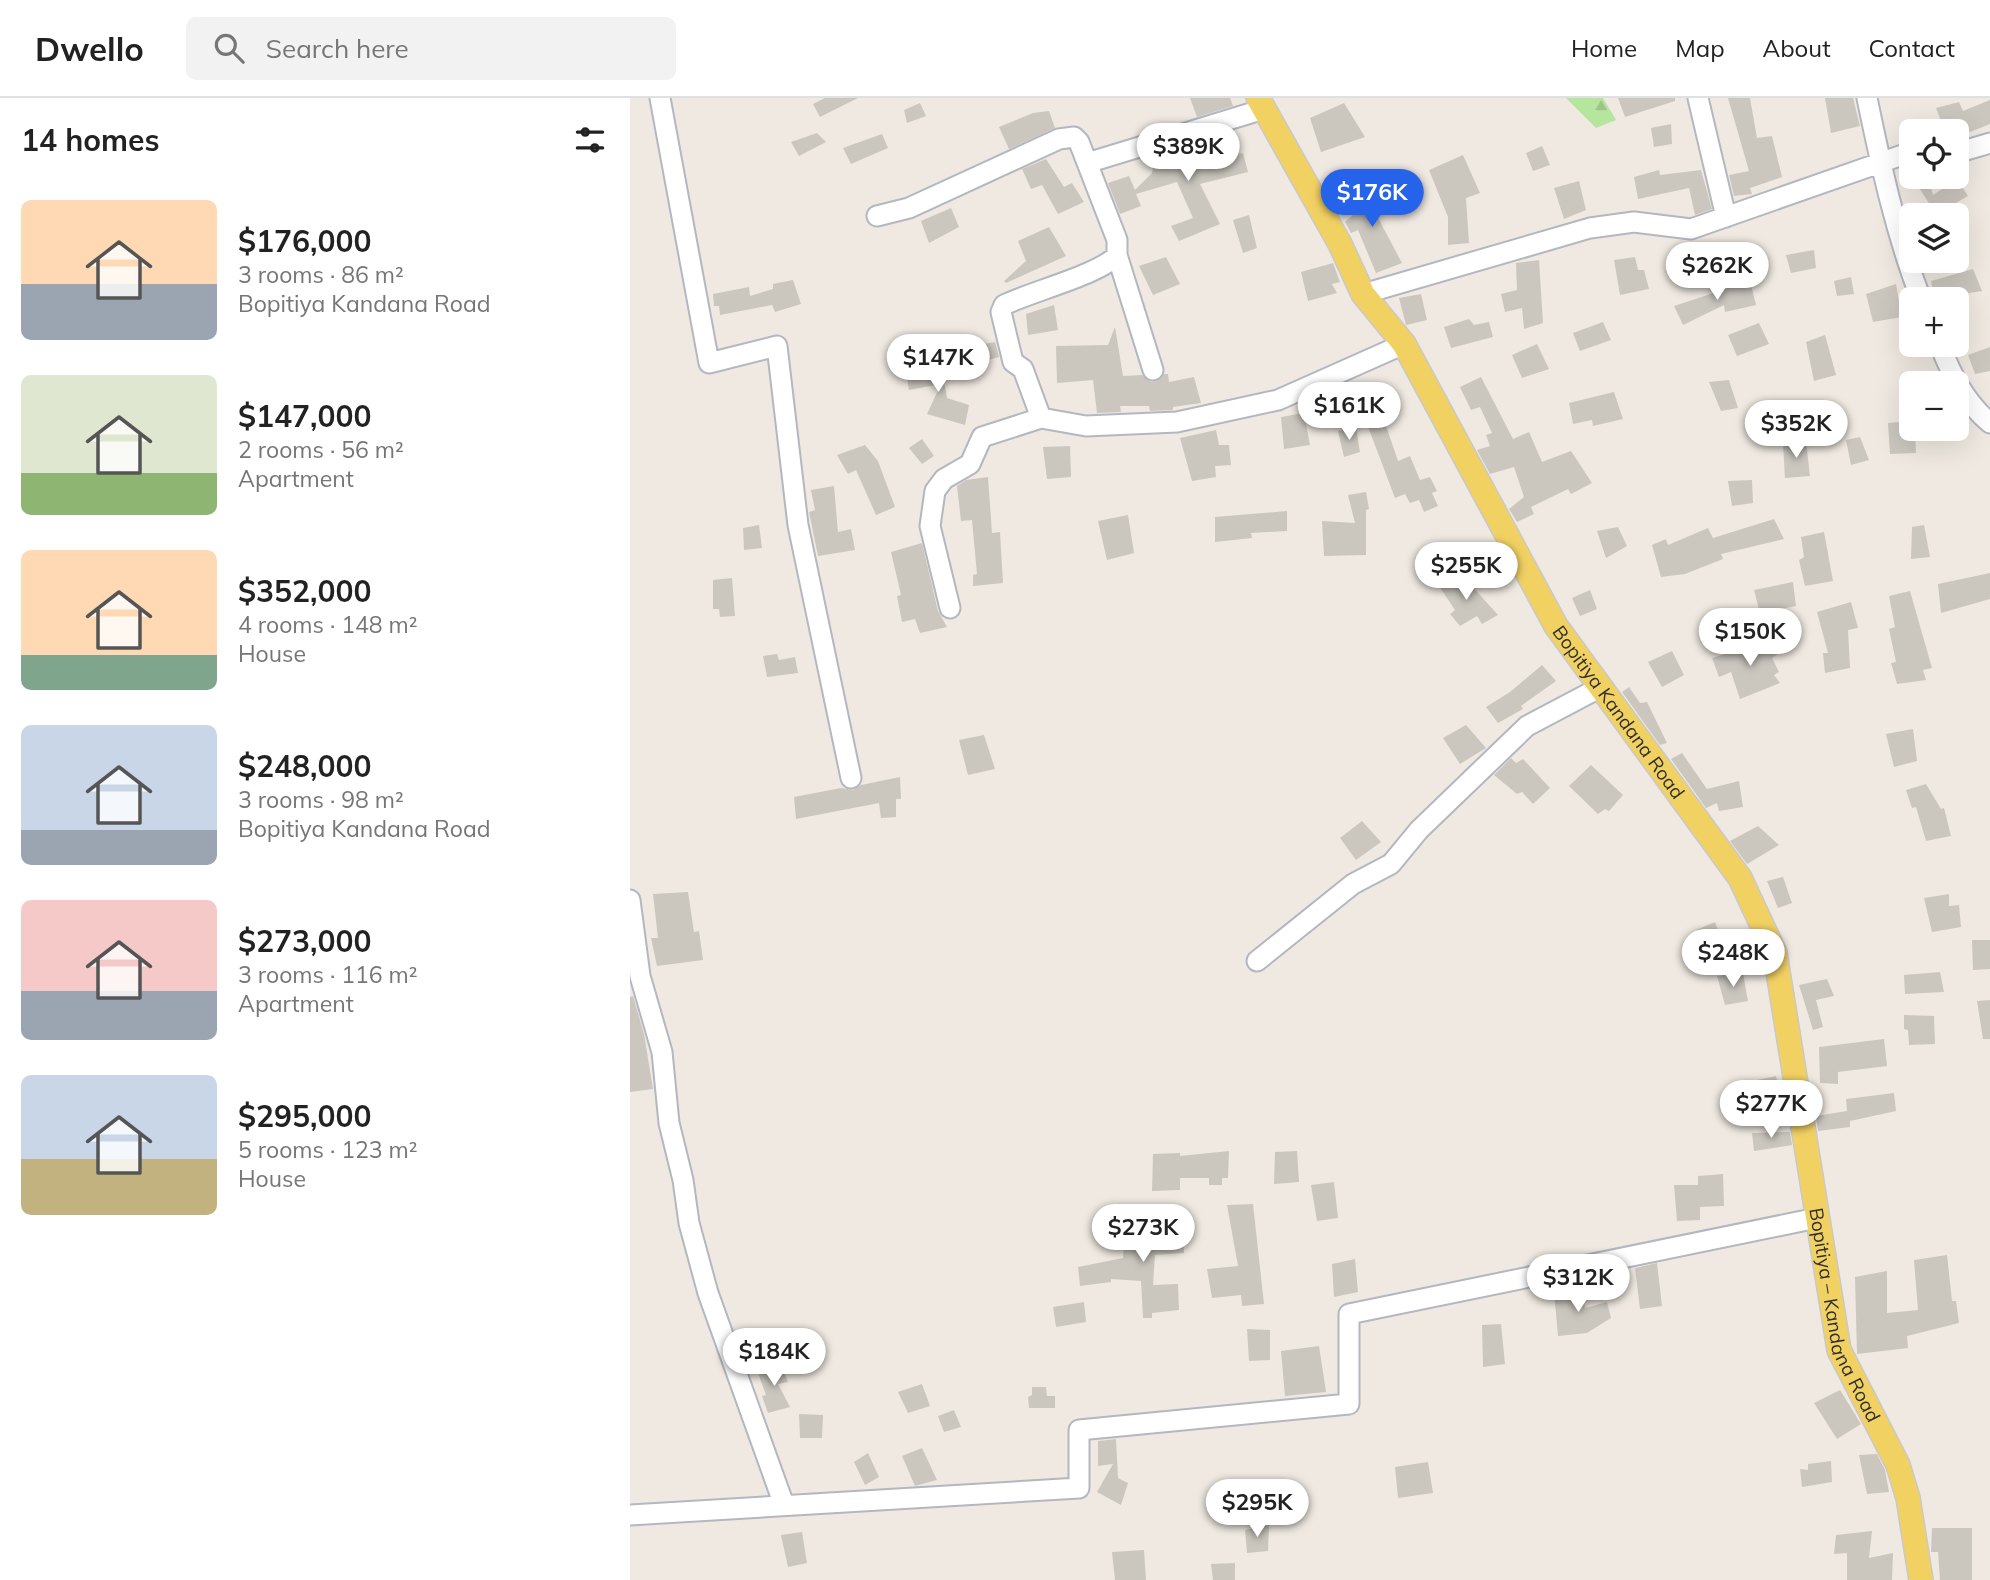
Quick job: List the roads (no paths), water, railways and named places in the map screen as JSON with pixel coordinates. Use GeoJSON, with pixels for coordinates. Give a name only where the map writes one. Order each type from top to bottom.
{"type":"FeatureCollection","features":[{"type":"Feature","properties":{"kind":"main road","name":"Bopitiya Kandana Road"},"geometry":{"type":"LineString","coordinates":[[1261,104],[1340,244],[1363,294],[1404,344],[1556,626],[1740,878],[1775,953],[1788,1041]]}},
{"type":"Feature","properties":{"kind":"main road","name":"Bopitiya – Kandana Road"},"geometry":{"type":"LineString","coordinates":[[1788,1041],[1839,1350],[1898,1465],[1908,1498],[1921,1580]]}},
{"type":"Feature","properties":{"kind":"street"},"geometry":{"type":"LineString","coordinates":[[660,98],[709,363],[778,346],[798,525],[851,778]]}},
{"type":"Feature","properties":{"kind":"street"},"geometry":{"type":"LineString","coordinates":[[1698,98],[1726,217]]}},
{"type":"Feature","properties":{"kind":"street"},"geometry":{"type":"LineString","coordinates":[[1867,98],[1881,165],[1917,287]]}},
{"type":"Feature","properties":{"kind":"street"},"geometry":{"type":"LineString","coordinates":[[1087,163],[1261,104]]}},
{"type":"Feature","properties":{"kind":"street"},"geometry":{"type":"LineString","coordinates":[[877,216],[909,208],[1059,139],[1074,137],[1117,240],[1117,255],[1153,370]]}},
{"type":"Feature","properties":{"kind":"street"},"geometry":{"type":"LineString","coordinates":[[1969,149],[1990,143]]}},
{"type":"Feature","properties":{"kind":"street"},"geometry":{"type":"LineString","coordinates":[[1363,294],[1590,228],[1634,222],[1690,229],[1899,157]]}},
{"type":"Feature","properties":{"kind":"street"},"geometry":{"type":"LineString","coordinates":[[1041,418],[1023,369],[1013,362],[1001,312],[1004,305],[1105,264],[1117,255]]}},
{"type":"Feature","properties":{"kind":"street"},"geometry":{"type":"LineString","coordinates":[[950,608],[930,526],[935,491],[944,479],[970,464],[982,437],[1041,418],[1086,425],[1177,422],[1278,400],[1404,344]]}},
{"type":"Feature","properties":{"kind":"street"},"geometry":{"type":"LineString","coordinates":[[1945,357],[1952,375],[1976,411],[1990,423]]}},
{"type":"Feature","properties":{"kind":"street"},"geometry":{"type":"LineString","coordinates":[[1258,961],[1353,884],[1391,864],[1419,830],[1527,726],[1599,688]]}},
{"type":"Feature","properties":{"kind":"street"},"geometry":{"type":"LineString","coordinates":[[630,900],[640,976],[651,1024],[662,1052],[669,1123],[694,1241],[708,1293],[784,1505]]}},
{"type":"Feature","properties":{"kind":"street"},"geometry":{"type":"LineString","coordinates":[[630,1515],[1079,1488],[1079,1430],[1349,1404],[1349,1314],[1817,1217]]}}]}
